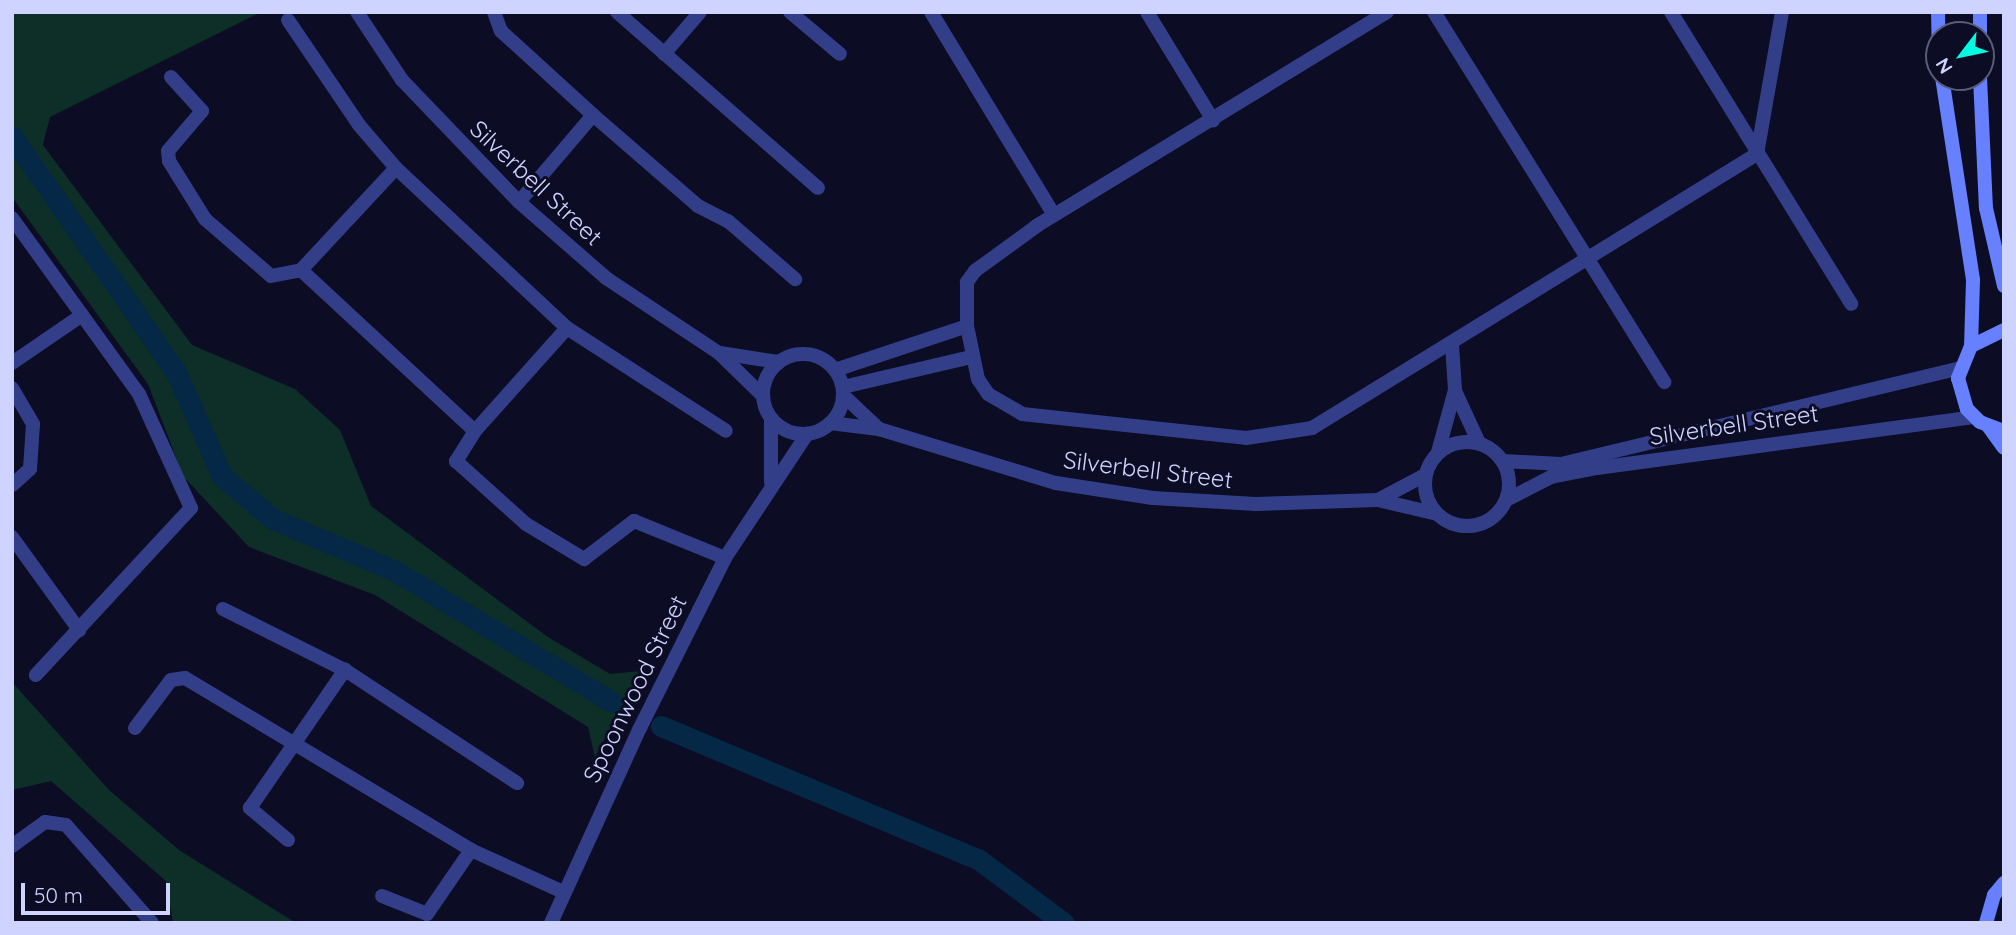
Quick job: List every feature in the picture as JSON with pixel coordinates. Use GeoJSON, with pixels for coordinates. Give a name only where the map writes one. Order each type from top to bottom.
{"type":"FeatureCollection","features":[{"type":"Feature","properties":{"kind":"street","name":"Silverbell Street"},"geometry":{"type":"LineString","coordinates":[[357,12],[402,80],[519,202],[606,278],[719,353],[763,396]]}},
{"type":"Feature","properties":{"kind":"street"},"geometry":{"type":"LineString","coordinates":[[494,12],[501,31],[593,115],[698,206],[728,221],[795,279]]}},
{"type":"Feature","properties":{"kind":"street"},"geometry":{"type":"LineString","coordinates":[[617,12],[818,188]]}},
{"type":"Feature","properties":{"kind":"street"},"geometry":{"type":"LineString","coordinates":[[664,54],[700,12]]}},
{"type":"Feature","properties":{"kind":"street"},"geometry":{"type":"LineString","coordinates":[[790,12],[840,54]]}},
{"type":"Feature","properties":{"kind":"street"},"geometry":{"type":"LineString","coordinates":[[931,12],[1054,215]]}},
{"type":"Feature","properties":{"kind":"street"},"geometry":{"type":"LineString","coordinates":[[1147,12],[1213,120]]}},
{"type":"Feature","properties":{"kind":"street"},"geometry":{"type":"LineString","coordinates":[[1387,12],[1369,17],[1213,120],[1054,215],[975,271],[967,282],[967,326],[971,357],[988,394],[1022,414],[1246,438],[1312,428],[1588,261],[1757,153],[1782,12]]}},
{"type":"Feature","properties":{"kind":"street"},"geometry":{"type":"LineString","coordinates":[[1434,12],[1664,382]]}},
{"type":"Feature","properties":{"kind":"street"},"geometry":{"type":"LineString","coordinates":[[1671,12],[1851,304]]}},
{"type":"Feature","properties":{"kind":"street"},"geometry":{"type":"LineString","coordinates":[[288,20],[359,125],[396,168],[567,328],[726,431]]}},
{"type":"Feature","properties":{"kind":"street"},"geometry":{"type":"LineString","coordinates":[[171,77],[202,111],[167,156],[205,219],[266,274],[301,270],[396,168]]}},
{"type":"Feature","properties":{"kind":"street"},"geometry":{"type":"LineString","coordinates":[[1944,91],[1973,280],[1971,346],[1960,368],[1962,400],[1974,417],[1988,426],[2004,431]]}},
{"type":"Feature","properties":{"kind":"street"},"geometry":{"type":"LineString","coordinates":[[1981,91],[1986,208],[2004,286]]}},
{"type":"Feature","properties":{"kind":"street"},"geometry":{"type":"LineString","coordinates":[[519,202],[593,115]]}},
{"type":"Feature","properties":{"kind":"street"},"geometry":{"type":"LineString","coordinates":[[12,218],[139,394],[191,509],[36,675]]}},
{"type":"Feature","properties":{"kind":"street"},"geometry":{"type":"LineString","coordinates":[[301,270],[475,431]]}},
{"type":"Feature","properties":{"kind":"street"},"geometry":{"type":"LineString","coordinates":[[12,363],[82,315]]}},
{"type":"Feature","properties":{"kind":"street"},"geometry":{"type":"LineString","coordinates":[[835,370],[967,326]]}},
{"type":"Feature","properties":{"kind":"street"},"geometry":{"type":"LineString","coordinates":[[567,328],[475,431],[456,461],[526,524],[584,559],[634,521],[725,558]]}},
{"type":"Feature","properties":{"kind":"street"},"geometry":{"type":"LineString","coordinates":[[1971,346],[2004,330]]}},
{"type":"Feature","properties":{"kind":"street"},"geometry":{"type":"LineString","coordinates":[[1452,345],[1455,390],[1438,453],[1425,475],[1428,500],[1437,514],[1474,526],[1498,513],[1506,500],[1509,487],[1502,461],[1479,443],[1455,390]]}},
{"type":"Feature","properties":{"kind":"street","name":"Silverbell Street"},"geometry":{"type":"LineString","coordinates":[[719,353],[778,362]]}},
{"type":"Feature","properties":{"kind":"street"},"geometry":{"type":"LineString","coordinates":[[771,419],[782,429],[807,434],[830,423],[843,391],[835,370],[811,354],[778,362],[766,377],[763,396],[771,419],[771,482]]}},
{"type":"Feature","properties":{"kind":"street"},"geometry":{"type":"LineString","coordinates":[[843,391],[971,357]]}},
{"type":"Feature","properties":{"kind":"street","name":"Silverbell Street"},"geometry":{"type":"LineString","coordinates":[[1502,461],[1561,464],[1960,368]]}},
{"type":"Feature","properties":{"kind":"street"},"geometry":{"type":"LineString","coordinates":[[12,388],[33,424],[30,469],[12,485]]}},
{"type":"Feature","properties":{"kind":"street","name":"Silverbell Street"},"geometry":{"type":"LineString","coordinates":[[843,391],[879,429]]}},
{"type":"Feature","properties":{"kind":"street","name":"Silverbell Street"},"geometry":{"type":"LineString","coordinates":[[1506,500],[1551,477],[1624,463],[1974,417]]}},
{"type":"Feature","properties":{"kind":"street","name":"Silverbell Street"},"geometry":{"type":"LineString","coordinates":[[830,423],[879,429],[1056,483],[1153,498],[1256,504],[1378,500],[1437,514]]}},
{"type":"Feature","properties":{"kind":"street"},"geometry":{"type":"LineString","coordinates":[[1988,426],[2004,448]]}},
{"type":"Feature","properties":{"kind":"street","name":"Spoonwood Street"},"geometry":{"type":"LineString","coordinates":[[551,923],[563,892],[725,558],[771,482],[807,434]]}},
{"type":"Feature","properties":{"kind":"street"},"geometry":{"type":"LineString","coordinates":[[1438,453],[1457,443],[1479,443]]}},
{"type":"Feature","properties":{"kind":"street","name":"Silverbell Street"},"geometry":{"type":"LineString","coordinates":[[1378,500],[1425,475]]}},
{"type":"Feature","properties":{"kind":"street"},"geometry":{"type":"LineString","coordinates":[[12,537],[79,630]]}},
{"type":"Feature","properties":{"kind":"street"},"geometry":{"type":"LineString","coordinates":[[223,608],[345,670],[517,783]]}},
{"type":"Feature","properties":{"kind":"street"},"geometry":{"type":"LineString","coordinates":[[288,839],[250,808],[345,670]]}},
{"type":"Feature","properties":{"kind":"street"},"geometry":{"type":"LineString","coordinates":[[135,728],[179,676],[296,740],[471,850],[563,892]]}},
{"type":"Feature","properties":{"kind":"street"},"geometry":{"type":"LineString","coordinates":[[12,846],[39,825],[66,825],[152,923]]}},
{"type":"Feature","properties":{"kind":"street"},"geometry":{"type":"LineString","coordinates":[[382,896],[427,914],[471,850]]}},
{"type":"Feature","properties":{"kind":"street"},"geometry":{"type":"LineString","coordinates":[[1986,923],[1994,895],[2004,883]]}},
{"type":"Feature","properties":{"kind":"green space"},"geometry":{"type":"Polygon","coordinates":[[[12,12],[261,12],[50,117],[43,145],[192,345],[295,389],[340,430],[371,506],[548,637],[610,674],[641,671],[595,757],[588,727],[375,595],[249,547],[183,476],[148,384],[12,197],[12,12]]]}},
{"type":"Feature","properties":{"kind":"green space"},"geometry":{"type":"Polygon","coordinates":[[[12,682],[109,790],[179,850],[296,923],[173,923],[166,881],[51,781],[12,790],[12,682]]]}},
{"type":"Feature","properties":{"kind":"waterway"},"geometry":{"type":"LineString","coordinates":[[12,136],[176,372],[222,476],[273,519],[395,571],[612,702]]}},
{"type":"Feature","properties":{"kind":"waterway"},"geometry":{"type":"LineString","coordinates":[[661,726],[978,859],[1064,923]]}}]}
